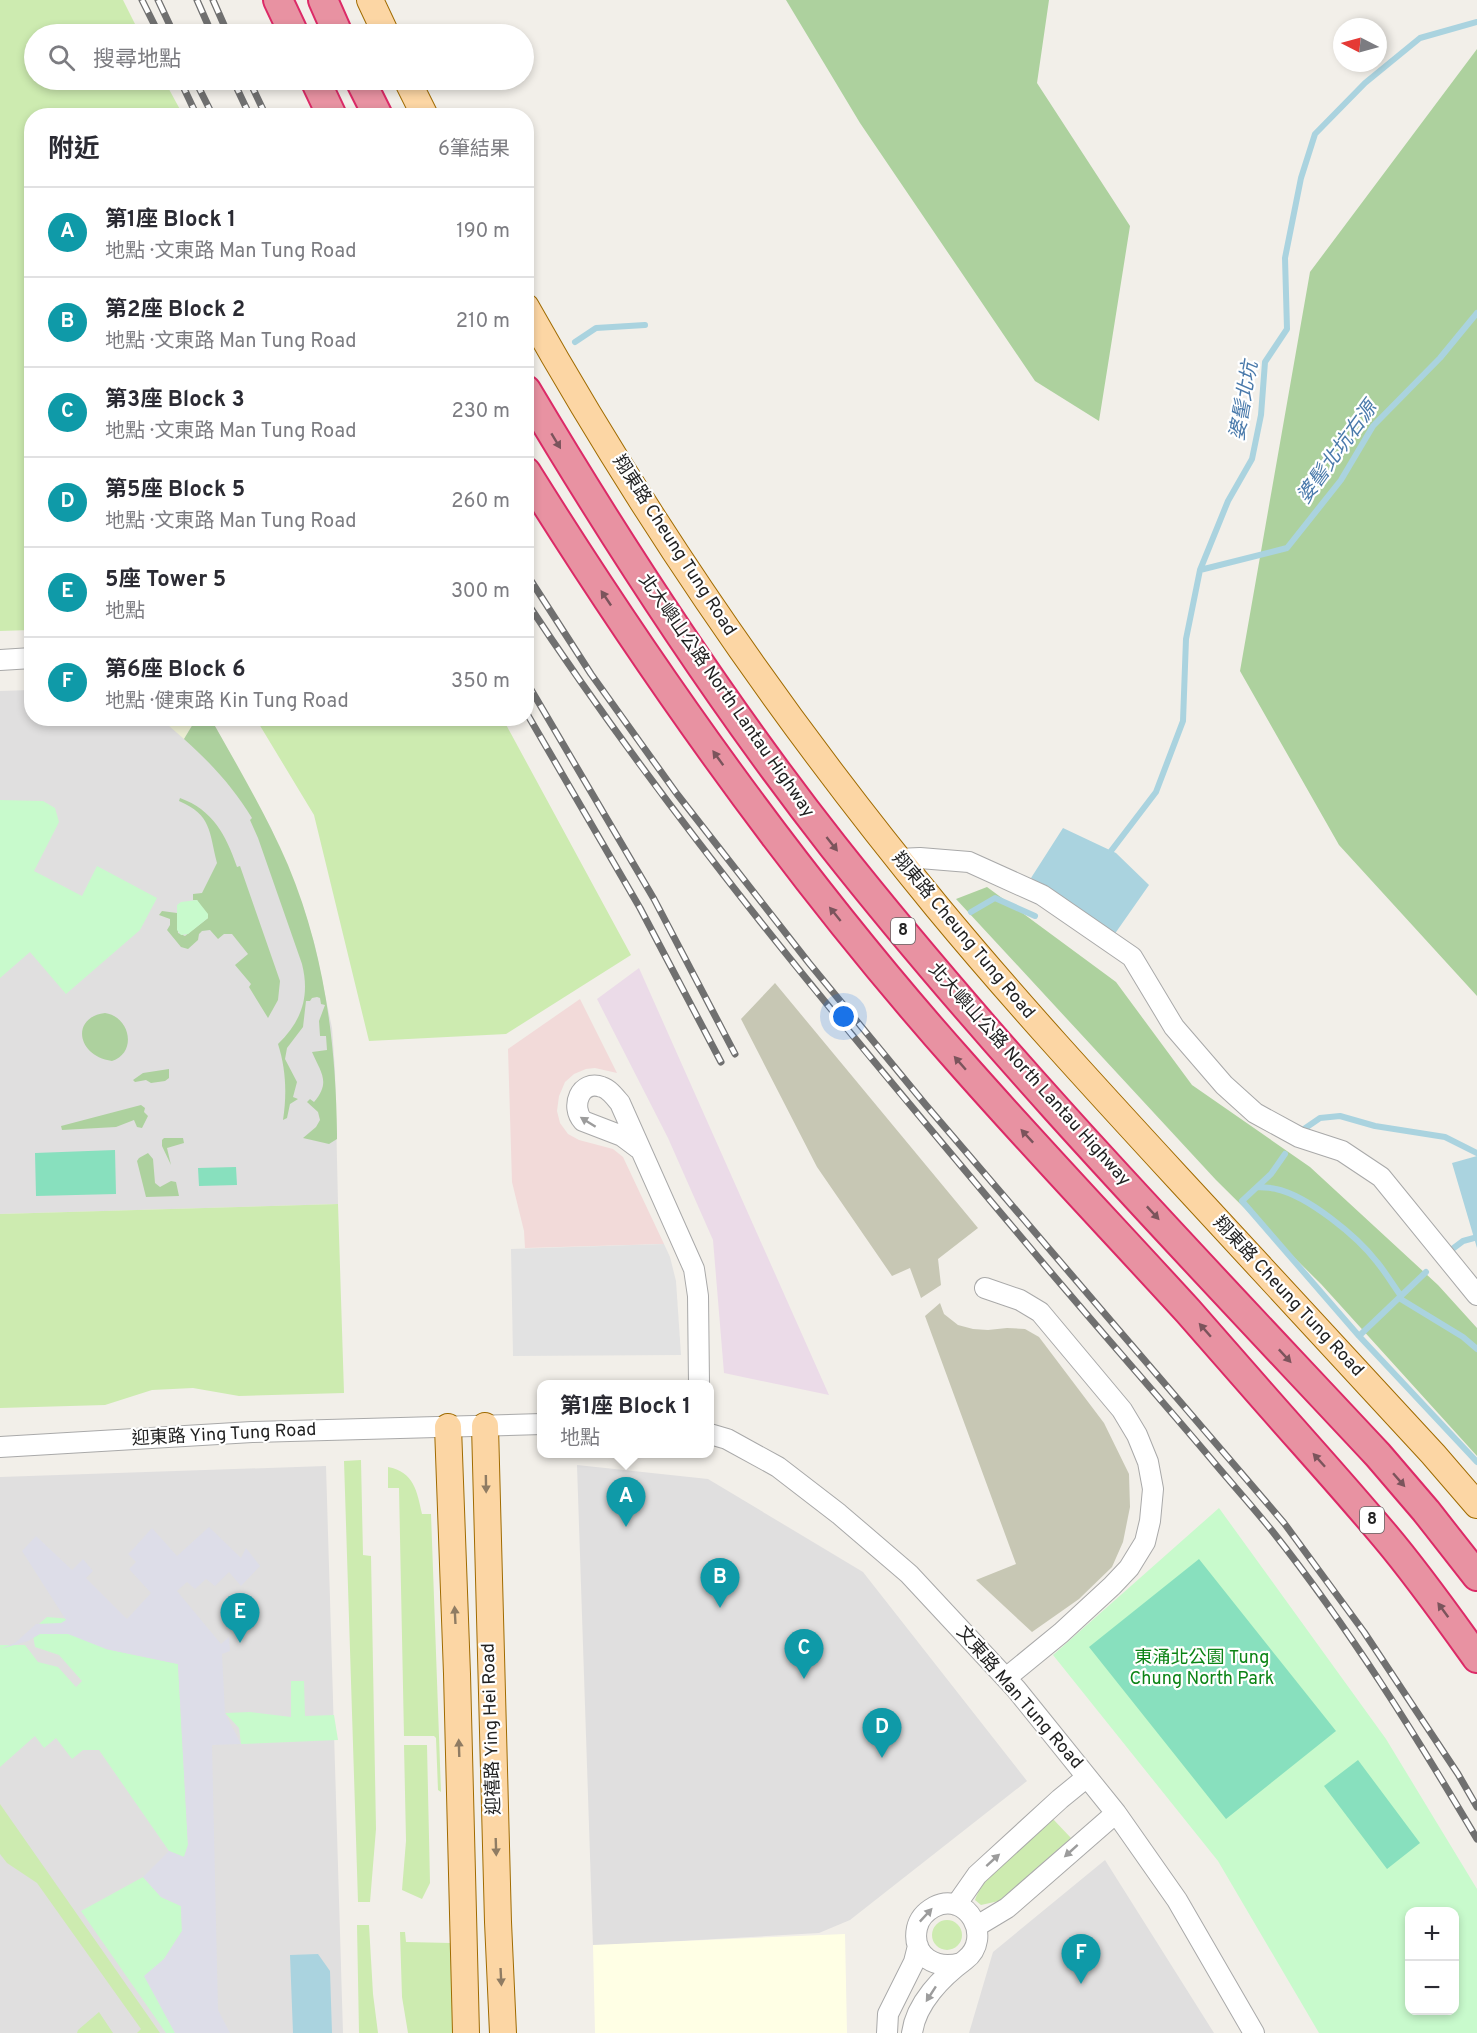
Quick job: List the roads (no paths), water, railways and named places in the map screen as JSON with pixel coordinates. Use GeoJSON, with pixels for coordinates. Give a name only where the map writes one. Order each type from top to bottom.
{"type":"FeatureCollection","features":[{"type":"Feature","properties":{"kind":"highway"},"geometry":{"type":"LineString","coordinates":[[278,0],[289,24]]}},
{"type":"Feature","properties":{"kind":"highway"},"geometry":{"type":"LineString","coordinates":[[323,0],[334,24]]}},
{"type":"Feature","properties":{"kind":"highway"},"geometry":{"type":"LineString","coordinates":[[320,90],[328,108]]}},
{"type":"Feature","properties":{"kind":"highway"},"geometry":{"type":"LineString","coordinates":[[365,90],[374,108]]}},
{"type":"Feature","properties":{"kind":"highway","name":"北大嶼山公路 North Lantau Highway"},"geometry":{"type":"LineString","coordinates":[[534,403],[589,495],[681,637],[754,742],[833,846],[1026,1077],[1378,1455],[1477,1576]]}},
{"type":"Feature","properties":{"kind":"highway","name":"8"},"geometry":{"type":"LineString","coordinates":[[534,485],[585,567],[662,681],[819,894],[960,1063],[1192,1316],[1338,1480],[1388,1539],[1477,1658]]}},
{"type":"Feature","properties":{"kind":"main road"},"geometry":{"type":"LineString","coordinates":[[370,0],[381,24]]}},
{"type":"Feature","properties":{"kind":"main road"},"geometry":{"type":"LineString","coordinates":[[412,90],[421,108]]}},
{"type":"Feature","properties":{"kind":"main road","name":"翔東路 Cheung Tung Road"},"geometry":{"type":"LineString","coordinates":[[534,320],[621,467],[721,620],[802,733],[898,859],[1058,1048],[1433,1454],[1477,1505]]}},
{"type":"Feature","properties":{"kind":"main road","name":"迎禧路 Ying Hei Road"},"geometry":{"type":"LineString","coordinates":[[448,1426],[466,2033]]}},
{"type":"Feature","properties":{"kind":"main road","name":"迎禧路 Ying Hei Road"},"geometry":{"type":"LineString","coordinates":[[485,1426],[503,2033]]}},
{"type":"Feature","properties":{"kind":"street"},"geometry":{"type":"LineString","coordinates":[[0,660],[24,658]]}},
{"type":"Feature","properties":{"kind":"street"},"geometry":{"type":"LineString","coordinates":[[898,859],[920,858],[969,862],[1042,895],[1132,957],[1174,1027],[1224,1085],[1255,1113],[1299,1137],[1342,1152],[1381,1177],[1477,1295]]}},
{"type":"Feature","properties":{"kind":"street"},"geometry":{"type":"LineString","coordinates":[[639,1148],[694,1269],[698,1296],[699,1380]]}},
{"type":"Feature","properties":{"kind":"street"},"geometry":{"type":"LineString","coordinates":[[985,1288],[1020,1300],[1040,1312],[1092,1374],[1122,1410],[1137,1435],[1148,1462],[1153,1489],[1150,1521],[1144,1542],[1129,1568],[1061,1633],[1006,1678]]}},
{"type":"Feature","properties":{"kind":"street"},"geometry":{"type":"LineString","coordinates":[[448,1426],[537,1424]]}},
{"type":"Feature","properties":{"kind":"street","name":"迎東路 Ying Tung Road"},"geometry":{"type":"LineString","coordinates":[[0,1447],[252,1432],[448,1426]]}},
{"type":"Feature","properties":{"kind":"street","name":"文東路 Man Tung Road"},"geometry":{"type":"LineString","coordinates":[[714,1435],[728,1439],[778,1467],[839,1515],[909,1574],[1006,1678],[1116,1813],[1177,1900],[1254,2033]]}},
{"type":"Feature","properties":{"kind":"street"},"geometry":{"type":"LineString","coordinates":[[956,1905],[976,1875],[1059,1799],[1087,1777]]}},
{"type":"Feature","properties":{"kind":"street"},"geometry":{"type":"LineString","coordinates":[[977,1926],[1007,1908],[1116,1813]]}},
{"type":"Feature","properties":{"kind":"street"},"geometry":{"type":"LineString","coordinates":[[912,2033],[914,2023],[927,1998],[941,1978],[961,1963],[974,1951],[977,1943],[977,1926],[966,1910],[956,1905],[938,1905],[922,1917],[916,1936],[918,1946],[931,1962],[951,1966],[961,1963]]}},
{"type":"Feature","properties":{"kind":"street"},"geometry":{"type":"LineString","coordinates":[[887,2033],[888,2014],[914,1962],[918,1946]]}},
{"type":"Feature","properties":{"kind":"water"},"geometry":{"type":"Polygon","coordinates":[[[1063,828],[1116,853],[1149,885],[1114,935],[1031,878],[1063,828]]]}},
{"type":"Feature","properties":{"kind":"water"},"geometry":{"type":"Polygon","coordinates":[[[1477,1156],[1477,1248],[1452,1163],[1477,1156]]]}},
{"type":"Feature","properties":{"kind":"water"},"geometry":{"type":"Polygon","coordinates":[[[318,1954],[330,1971],[332,2033],[293,2033],[290,1955],[318,1954]]]}},
{"type":"Feature","properties":{"kind":"waterway","name":"婆髻北坑"},"geometry":{"type":"LineString","coordinates":[[1111,851],[1156,792],[1183,721],[1186,639],[1200,570],[1228,501],[1252,459],[1261,415],[1265,362],[1287,329],[1285,258],[1301,178],[1315,134],[1365,83],[1420,38],[1477,22]]}},
{"type":"Feature","properties":{"kind":"waterway","name":"婆髻北坑右源"},"geometry":{"type":"LineString","coordinates":[[1200,570],[1287,548],[1341,480],[1373,426],[1440,358],[1477,313]]}},
{"type":"Feature","properties":{"kind":"waterway"},"geometry":{"type":"LineString","coordinates":[[575,342],[596,328],[645,325]]}},
{"type":"Feature","properties":{"kind":"waterway"},"geometry":{"type":"LineString","coordinates":[[971,912],[995,898],[1035,916]]}},
{"type":"Feature","properties":{"kind":"waterway"},"geometry":{"type":"LineString","coordinates":[[1304,1129],[1320,1118],[1340,1116],[1375,1126],[1445,1137],[1477,1153]]}},
{"type":"Feature","properties":{"kind":"waterway"},"geometry":{"type":"LineString","coordinates":[[1285,1154],[1271,1174],[1242,1201],[1359,1336],[1477,1462]]}},
{"type":"Feature","properties":{"kind":"waterway"},"geometry":{"type":"LineString","coordinates":[[1257,1187],[1274,1188],[1289,1193],[1331,1218],[1368,1252],[1401,1296]]}},
{"type":"Feature","properties":{"kind":"waterway"},"geometry":{"type":"LineString","coordinates":[[1451,1250],[1463,1241],[1474,1238]]}},
{"type":"Feature","properties":{"kind":"waterway"},"geometry":{"type":"LineString","coordinates":[[1359,1336],[1426,1272]]}},
{"type":"Feature","properties":{"kind":"waterway"},"geometry":{"type":"LineString","coordinates":[[1399,1298],[1463,1337],[1477,1349]]}},
{"type":"Feature","properties":{"kind":"railway"},"geometry":{"type":"LineString","coordinates":[[142,0],[154,24]]}},
{"type":"Feature","properties":{"kind":"railway"},"geometry":{"type":"LineString","coordinates":[[158,0],[169,24]]}},
{"type":"Feature","properties":{"kind":"railway"},"geometry":{"type":"LineString","coordinates":[[197,0],[208,24]]}},
{"type":"Feature","properties":{"kind":"railway"},"geometry":{"type":"LineString","coordinates":[[213,0],[224,24]]}},
{"type":"Feature","properties":{"kind":"railway"},"geometry":{"type":"LineString","coordinates":[[185,90],[193,108]]}},
{"type":"Feature","properties":{"kind":"railway"},"geometry":{"type":"LineString","coordinates":[[200,90],[209,108]]}},
{"type":"Feature","properties":{"kind":"railway"},"geometry":{"type":"LineString","coordinates":[[238,90],[246,108]]}},
{"type":"Feature","properties":{"kind":"railway"},"geometry":{"type":"LineString","coordinates":[[254,90],[262,108]]}},
{"type":"Feature","properties":{"kind":"railway"},"geometry":{"type":"LineString","coordinates":[[534,585],[591,674],[677,794],[809,963],[925,1104],[1284,1523],[1364,1632],[1458,1774],[1477,1807]]}},
{"type":"Feature","properties":{"kind":"railway"},"geometry":{"type":"LineString","coordinates":[[534,613],[648,775],[777,943],[912,1107],[1258,1514],[1301,1568],[1380,1682],[1477,1839]]}},
{"type":"Feature","properties":{"kind":"railway"},"geometry":{"type":"LineString","coordinates":[[534,695],[654,899],[735,1054]]}},
{"type":"Feature","properties":{"kind":"railway"},"geometry":{"type":"LineString","coordinates":[[534,726],[640,908],[721,1062]]}},
{"type":"Feature","properties":{"kind":"place","name":"第1座 Block 1"},"geometry":{"type":"Point","coordinates":[626,1527]}},
{"type":"Feature","properties":{"kind":"place","name":"第2座 Block 2"},"geometry":{"type":"Point","coordinates":[720,1608]}},
{"type":"Feature","properties":{"kind":"place","name":"5座 Tower 5"},"geometry":{"type":"Point","coordinates":[240,1643]}},
{"type":"Feature","properties":{"kind":"place","name":"第3座 Block 3"},"geometry":{"type":"Point","coordinates":[804,1679]}},
{"type":"Feature","properties":{"kind":"place","name":"第5座 Block 5"},"geometry":{"type":"Point","coordinates":[882,1758]}},
{"type":"Feature","properties":{"kind":"place","name":"第6座 Block 6"},"geometry":{"type":"Point","coordinates":[1081,1984]}},
{"type":"Feature","properties":{"kind":"park label","name":"東涌北公園 Tung Chung North Park"},"geometry":{"type":"Point","coordinates":[1202,1668]}}]}
